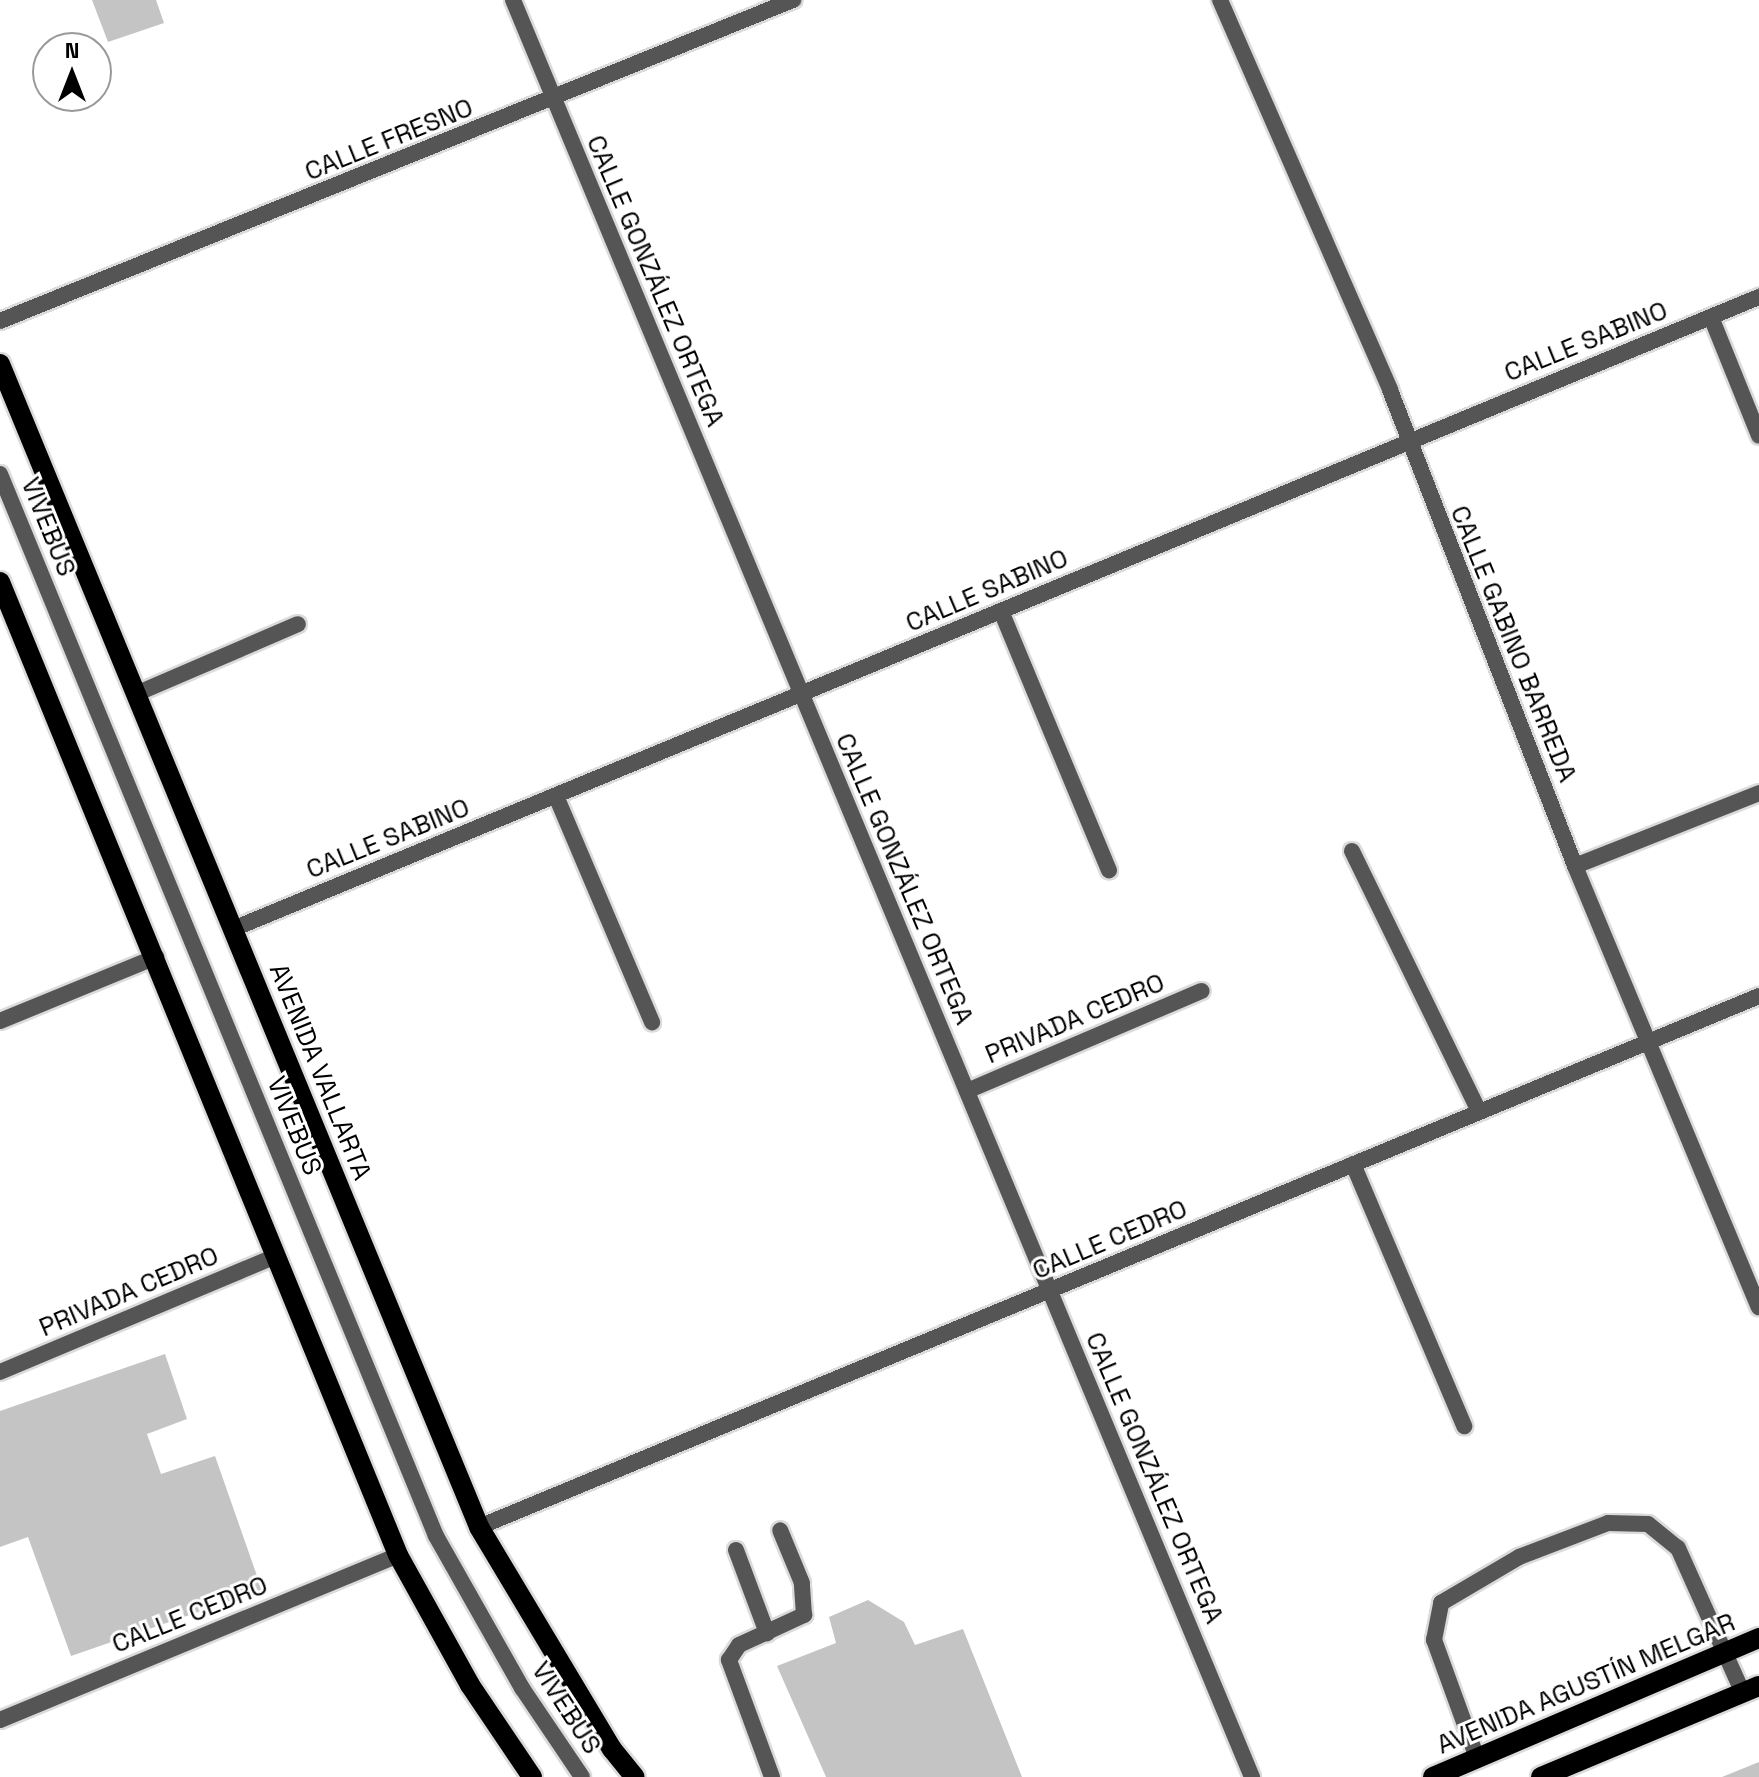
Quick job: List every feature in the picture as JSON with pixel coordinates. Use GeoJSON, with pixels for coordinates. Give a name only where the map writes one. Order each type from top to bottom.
{"type":"FeatureCollection","features":[{"type":"Feature","properties":{"kind":"main road","name":"AVENIDA VALLARTA"},"geometry":{"type":"LineString","coordinates":[[0,364],[479,1527],[612,1749],[635,1777]]}},
{"type":"Feature","properties":{"kind":"main road"},"geometry":{"type":"LineString","coordinates":[[0,582],[156,957],[398,1555],[470,1685],[532,1777]]}},
{"type":"Feature","properties":{"kind":"main road","name":"AVENIDA AGUSTÍN MELGAR"},"geometry":{"type":"LineString","coordinates":[[1433,1777],[1759,1638]]}},
{"type":"Feature","properties":{"kind":"main road"},"geometry":{"type":"LineString","coordinates":[[1541,1777],[1751,1689]]}},
{"type":"Feature","properties":{"kind":"street","name":"CALLE GONZÁLEZ ORTEGA"},"geometry":{"type":"LineString","coordinates":[[513,0],[1252,1777]]}},
{"type":"Feature","properties":{"kind":"street","name":"CALLE FRESNO"},"geometry":{"type":"LineString","coordinates":[[0,321],[554,100],[793,0]]}},
{"type":"Feature","properties":{"kind":"street","name":"CALLE GABINO BARREDA"},"geometry":{"type":"LineString","coordinates":[[1220,0],[1383,375],[1406,442],[1575,866],[1759,1307]]}},
{"type":"Feature","properties":{"kind":"street","name":"CALLE SABINO"},"geometry":{"type":"LineString","coordinates":[[233,929],[1759,297]]}},
{"type":"Feature","properties":{"kind":"street"},"geometry":{"type":"LineString","coordinates":[[1711,317],[1759,436]]}},
{"type":"Feature","properties":{"kind":"street","name":"VIVEBUS"},"geometry":{"type":"LineString","coordinates":[[0,474],[436,1536],[522,1688],[582,1777]]}},
{"type":"Feature","properties":{"kind":"street"},"geometry":{"type":"LineString","coordinates":[[1001,611],[1109,870]]}},
{"type":"Feature","properties":{"kind":"street"},"geometry":{"type":"LineString","coordinates":[[138,693],[298,624]]}},
{"type":"Feature","properties":{"kind":"street"},"geometry":{"type":"LineString","coordinates":[[1575,866],[1759,793]]}},
{"type":"Feature","properties":{"kind":"street"},"geometry":{"type":"LineString","coordinates":[[556,796],[652,1022]]}},
{"type":"Feature","properties":{"kind":"street"},"geometry":{"type":"LineString","coordinates":[[1352,851],[1479,1111]]}},
{"type":"Feature","properties":{"kind":"street"},"geometry":{"type":"LineString","coordinates":[[0,1021],[156,957]]}},
{"type":"Feature","properties":{"kind":"street","name":"PRIVADA CEDRO"},"geometry":{"type":"LineString","coordinates":[[967,1091],[1202,991]]}},
{"type":"Feature","properties":{"kind":"street","name":"CALLE CEDRO"},"geometry":{"type":"LineString","coordinates":[[479,1527],[1759,996]]}},
{"type":"Feature","properties":{"kind":"street"},"geometry":{"type":"LineString","coordinates":[[1353,1164],[1464,1426]]}},
{"type":"Feature","properties":{"kind":"street","name":"PRIVADA CEDRO"},"geometry":{"type":"LineString","coordinates":[[0,1372],[276,1256]]}},
{"type":"Feature","properties":{"kind":"street"},"geometry":{"type":"LineString","coordinates":[[1477,1758],[1434,1640],[1433,1622],[1441,1603],[1519,1557],[1608,1523],[1648,1524],[1678,1548],[1722,1652],[1751,1689]]}},
{"type":"Feature","properties":{"kind":"street"},"geometry":{"type":"LineString","coordinates":[[772,1777],[729,1660],[739,1645],[804,1615],[802,1583],[780,1530]]}},
{"type":"Feature","properties":{"kind":"street"},"geometry":{"type":"LineString","coordinates":[[736,1550],[767,1633]]}},
{"type":"Feature","properties":{"kind":"street","name":"CALLE CEDRO"},"geometry":{"type":"LineString","coordinates":[[0,1720],[398,1555]]}},
{"type":"Feature","properties":{"kind":"building"},"geometry":{"type":"Polygon","coordinates":[[[92,0],[156,0],[164,23],[112,41],[112,32],[104,32],[92,0]]]}},
{"type":"Feature","properties":{"kind":"building"},"geometry":{"type":"Polygon","coordinates":[[[165,1354],[187,1419],[147,1434],[161,1474],[215,1456],[262,1590],[71,1656],[28,1537],[0,1547],[0,1411],[165,1354]]]}},
{"type":"Feature","properties":{"kind":"building"},"geometry":{"type":"Polygon","coordinates":[[[868,1600],[904,1622],[915,1645],[963,1629],[1022,1777],[826,1777],[777,1666],[836,1643],[829,1617],[868,1600]]]}},
{"type":"Feature","properties":{"kind":"building"},"geometry":{"type":"Polygon","coordinates":[[[1759,1762],[1759,1777],[1722,1777],[1759,1762]]]}}]}
